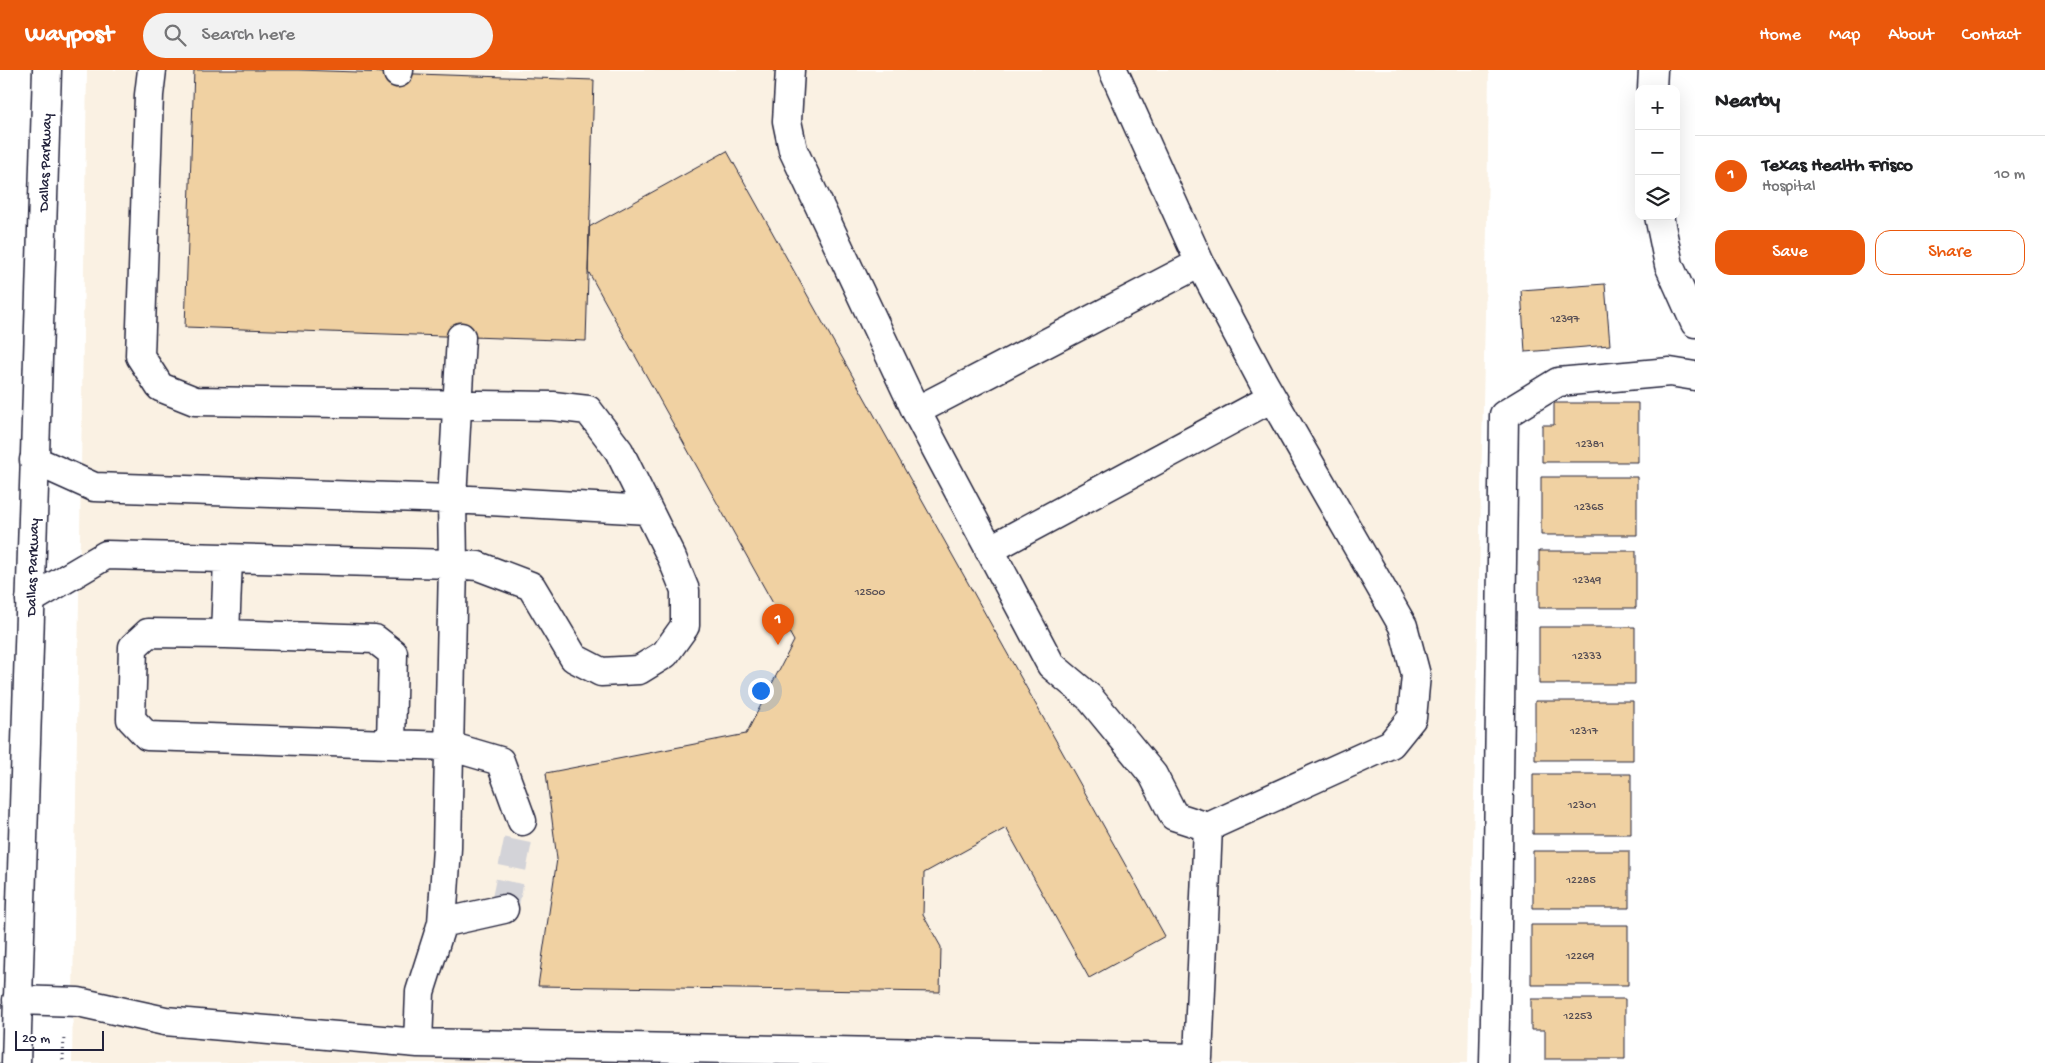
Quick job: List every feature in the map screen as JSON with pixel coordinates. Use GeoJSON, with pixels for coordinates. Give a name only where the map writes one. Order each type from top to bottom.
{"type":"FeatureCollection","features":[{"type":"Feature","properties":{"kind":"main road","name":"Dallas Parkway"},"geometry":{"type":"LineString","coordinates":[[16,1063],[47,70]]}},
{"type":"Feature","properties":{"kind":"main road"},"geometry":{"type":"LineString","coordinates":[[30,600],[106,555],[453,564],[478,566],[531,586],[574,658],[601,672],[639,670],[666,654],[685,626],[685,590],[672,558],[619,451],[588,410],[553,406],[195,401],[160,386],[140,356],[149,95],[152,70]]}},
{"type":"Feature","properties":{"kind":"main road"},"geometry":{"type":"LineString","coordinates":[[790,70],[787,121],[793,150],[916,411],[1051,664],[1088,697],[1153,775],[1174,816],[1208,827],[1391,744],[1412,718],[1416,675],[1403,626],[1272,398],[1200,263],[1113,70]]}},
{"type":"Feature","properties":{"kind":"main road"},"geometry":{"type":"LineString","coordinates":[[1652,85],[1653,70]]}},
{"type":"Feature","properties":{"kind":"main road"},"geometry":{"type":"LineString","coordinates":[[1660,220],[1669,265],[1695,323]]}},
{"type":"Feature","properties":{"kind":"main road"},"geometry":{"type":"LineString","coordinates":[[916,411],[1200,263]]}},
{"type":"Feature","properties":{"kind":"main road"},"geometry":{"type":"LineString","coordinates":[[418,1044],[420,992],[442,923],[447,848],[453,564],[452,499],[461,337]]}},
{"type":"Feature","properties":{"kind":"main road"},"geometry":{"type":"LineString","coordinates":[[1494,1063],[1504,415],[1558,382],[1670,372],[1695,376]]}},
{"type":"Feature","properties":{"kind":"main road"},"geometry":{"type":"LineString","coordinates":[[989,550],[1272,398]]}},
{"type":"Feature","properties":{"kind":"main road"},"geometry":{"type":"LineString","coordinates":[[34,460],[94,488],[452,499],[648,510]]}},
{"type":"Feature","properties":{"kind":"main road"},"geometry":{"type":"LineString","coordinates":[[224,634],[228,559]]}},
{"type":"Feature","properties":{"kind":"main road"},"geometry":{"type":"LineString","coordinates":[[391,744],[393,653],[375,639],[148,633],[133,647],[130,720],[147,736],[449,746],[500,761],[522,821]]}},
{"type":"Feature","properties":{"kind":"main road"},"geometry":{"type":"LineString","coordinates":[[17,1000],[78,1002],[165,1021],[418,1044],[1198,1058],[1208,827]]}},
{"type":"Feature","properties":{"kind":"main road"},"geometry":{"type":"LineString","coordinates":[[442,923],[504,909]]}},
{"type":"Feature","properties":{"kind":"path"},"geometry":{"type":"LineString","coordinates":[[63,1060],[64,1035]]}},
{"type":"Feature","properties":{"kind":"shaded area"},"geometry":{"type":"Polygon","coordinates":[[[87,70],[1489,70],[1468,1063],[72,1063],[87,70]]]}},
{"type":"Feature","properties":{"kind":"building"},"geometry":{"type":"Polygon","coordinates":[[[194,70],[298,70],[594,80],[586,341],[185,327],[194,70]]]}},
{"type":"Feature","properties":{"kind":"building"},"geometry":{"type":"Polygon","coordinates":[[[727,151],[1165,936],[1089,978],[1006,828],[924,873],[923,915],[941,947],[940,992],[538,986],[557,859],[546,773],[746,734],[794,641],[588,271],[589,227],[727,151]]]}},
{"type":"Feature","properties":{"kind":"building"},"geometry":{"type":"Polygon","coordinates":[[[1605,284],[1610,345],[1525,352],[1521,290],[1605,284]]]}},
{"type":"Feature","properties":{"kind":"building"},"geometry":{"type":"Polygon","coordinates":[[[1554,403],[1638,403],[1638,462],[1542,462],[1542,425],[1554,425],[1554,403]]]}},
{"type":"Feature","properties":{"kind":"building"},"geometry":{"type":"Polygon","coordinates":[[[1541,477],[1637,477],[1637,535],[1541,535],[1541,477]]]}},
{"type":"Feature","properties":{"kind":"building"},"geometry":{"type":"Polygon","coordinates":[[[1539,551],[1636,551],[1636,608],[1539,608],[1539,551]]]}},
{"type":"Feature","properties":{"kind":"building"},"geometry":{"type":"Polygon","coordinates":[[[1539,627],[1635,627],[1635,684],[1539,684],[1539,627]]]}},
{"type":"Feature","properties":{"kind":"building"},"geometry":{"type":"Polygon","coordinates":[[[1535,701],[1633,701],[1633,760],[1535,760],[1535,701]]]}},
{"type":"Feature","properties":{"kind":"building"},"geometry":{"type":"Polygon","coordinates":[[[1533,774],[1631,774],[1631,834],[1533,834],[1533,774]]]}},
{"type":"Feature","properties":{"kind":"building"},"geometry":{"type":"Polygon","coordinates":[[[1533,851],[1629,851],[1629,908],[1533,908],[1533,851]]]}},
{"type":"Feature","properties":{"kind":"building"},"geometry":{"type":"Polygon","coordinates":[[[1531,925],[1628,925],[1628,985],[1531,985],[1531,925]]]}},
{"type":"Feature","properties":{"kind":"building"},"geometry":{"type":"Polygon","coordinates":[[[1531,999],[1625,999],[1625,1059],[1545,1059],[1545,1030],[1531,1030],[1531,999]]]}},
{"type":"Feature","properties":{"kind":"tunnel"},"geometry":{"type":"LineString","coordinates":[[504,909],[522,821]]}},
{"type":"Feature","properties":{"kind":"place","name":"Texas Health Frisco"},"geometry":{"type":"Point","coordinates":[778,645]}}]}
